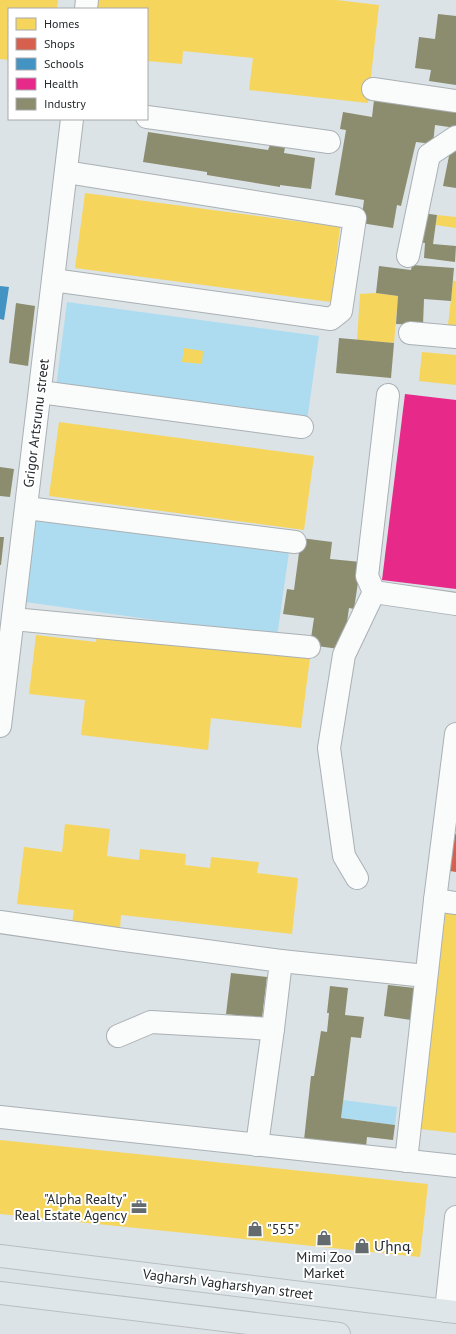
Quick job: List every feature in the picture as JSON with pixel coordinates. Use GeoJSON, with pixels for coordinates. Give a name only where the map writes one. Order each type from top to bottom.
{"type":"FeatureCollection","features":[{"type":"Feature","properties":{"kind":"main road","name":"Vagharsh Vagharshyan street"},"geometry":{"type":"LineString","coordinates":[[0,1256],[451,1311]]}},
{"type":"Feature","properties":{"kind":"main road"},"geometry":{"type":"LineString","coordinates":[[0,1293],[338,1334]]}},
{"type":"Feature","properties":{"kind":"street"},"geometry":{"type":"LineString","coordinates":[[373,89],[456,101]]}},
{"type":"Feature","properties":{"kind":"street"},"geometry":{"type":"LineString","coordinates":[[148,117],[328,142]]}},
{"type":"Feature","properties":{"kind":"street","name":"Grigor Artsrunu street"},"geometry":{"type":"LineString","coordinates":[[0,726],[72,120]]}},
{"type":"Feature","properties":{"kind":"street"},"geometry":{"type":"LineString","coordinates":[[408,256],[428,155],[456,137]]}},
{"type":"Feature","properties":{"kind":"street"},"geometry":{"type":"LineString","coordinates":[[53,280],[331,319],[341,311],[355,218],[66,172]]}},
{"type":"Feature","properties":{"kind":"street"},"geometry":{"type":"LineString","coordinates":[[410,333],[456,337]]}},
{"type":"Feature","properties":{"kind":"street"},"geometry":{"type":"LineString","coordinates":[[40,392],[302,427]]}},
{"type":"Feature","properties":{"kind":"street"},"geometry":{"type":"LineString","coordinates":[[357,878],[344,856],[329,748],[344,655],[374,592],[367,576],[388,395]]}},
{"type":"Feature","properties":{"kind":"street"},"geometry":{"type":"LineString","coordinates":[[27,508],[295,542]]}},
{"type":"Feature","properties":{"kind":"street"},"geometry":{"type":"LineString","coordinates":[[374,592],[456,604]]}},
{"type":"Feature","properties":{"kind":"street"},"geometry":{"type":"LineString","coordinates":[[13,619],[309,647]]}},
{"type":"Feature","properties":{"kind":"street"},"geometry":{"type":"LineString","coordinates":[[406,1161],[426,976],[456,734]]}},
{"type":"Feature","properties":{"kind":"street"},"geometry":{"type":"LineString","coordinates":[[435,900],[456,902]]}},
{"type":"Feature","properties":{"kind":"street"},"geometry":{"type":"LineString","coordinates":[[0,922],[281,962],[426,976]]}},
{"type":"Feature","properties":{"kind":"street"},"geometry":{"type":"LineString","coordinates":[[257,1145],[274,1029],[281,962]]}},
{"type":"Feature","properties":{"kind":"street"},"geometry":{"type":"LineString","coordinates":[[118,1036],[151,1022],[274,1029]]}},
{"type":"Feature","properties":{"kind":"street"},"geometry":{"type":"LineString","coordinates":[[0,1117],[456,1166]]}},
{"type":"Feature","properties":{"kind":"street"},"geometry":{"type":"LineString","coordinates":[[451,1311],[456,1217]]}},
{"type":"Feature","properties":{"kind":"shaded area"},"geometry":{"type":"Polygon","coordinates":[[[67,302],[319,336],[307,421],[56,387],[67,302]]]}},
{"type":"Feature","properties":{"kind":"shaded area"},"geometry":{"type":"Polygon","coordinates":[[[37,517],[289,552],[277,637],[25,602],[37,517]]]}},
{"type":"Feature","properties":{"kind":"shaded area"},"geometry":{"type":"Polygon","coordinates":[[[343,1100],[397,1107],[395,1125],[341,1118],[343,1100]]]}},
{"type":"Feature","properties":{"kind":"building: Homes"},"geometry":{"type":"Polygon","coordinates":[[[0,0],[58,0],[57,8],[8,8],[8,60],[0,59],[0,0]]]}},
{"type":"Feature","properties":{"kind":"building: Homes"},"geometry":{"type":"Polygon","coordinates":[[[97,0],[336,0],[379,5],[368,103],[249,90],[253,58],[183,51],[182,64],[148,61],[148,8],[96,8],[97,0]]]}},
{"type":"Feature","properties":{"kind":"building: Homes"},"geometry":{"type":"Polygon","coordinates":[[[85,193],[340,227],[331,302],[75,268],[85,193]]]}},
{"type":"Feature","properties":{"kind":"building: Homes"},"geometry":{"type":"Polygon","coordinates":[[[437,215],[456,217],[456,228],[436,225],[437,215]]]}},
{"type":"Feature","properties":{"kind":"building: Homes"},"geometry":{"type":"Polygon","coordinates":[[[453,281],[456,281],[456,325],[448,325],[453,281]]]}},
{"type":"Feature","properties":{"kind":"building: Homes"},"geometry":{"type":"Polygon","coordinates":[[[376,293],[398,296],[394,343],[357,340],[360,294],[376,293]]]}},
{"type":"Feature","properties":{"kind":"building: Homes"},"geometry":{"type":"Polygon","coordinates":[[[184,348],[203,351],[202,364],[182,362],[184,348]]]}},
{"type":"Feature","properties":{"kind":"building: Homes"},"geometry":{"type":"Polygon","coordinates":[[[422,352],[456,355],[456,385],[419,381],[422,352]]]}},
{"type":"Feature","properties":{"kind":"building: Homes"},"geometry":{"type":"Polygon","coordinates":[[[59,422],[314,456],[304,530],[49,496],[59,422]]]}},
{"type":"Feature","properties":{"kind":"building: Homes"},"geometry":{"type":"Polygon","coordinates":[[[97,634],[311,650],[301,728],[211,718],[208,750],[81,735],[85,700],[29,694],[36,635],[96,642],[97,634]]]}},
{"type":"Feature","properties":{"kind":"building: Homes"},"geometry":{"type":"Polygon","coordinates":[[[65,824],[110,829],[107,856],[139,860],[140,849],[186,854],[185,865],[210,868],[211,857],[259,862],[257,873],[298,878],[292,934],[121,915],[120,929],[72,923],[74,910],[17,904],[24,847],[62,852],[65,824]]]}},
{"type":"Feature","properties":{"kind":"building: Homes"},"geometry":{"type":"Polygon","coordinates":[[[446,909],[456,910],[456,1133],[420,1129],[446,909]]]}},
{"type":"Feature","properties":{"kind":"building: Homes"},"geometry":{"type":"Polygon","coordinates":[[[0,1140],[428,1184],[420,1257],[0,1214],[0,1140]]]}},
{"type":"Feature","properties":{"kind":"building: Shops"},"geometry":{"type":"Polygon","coordinates":[[[456,834],[456,872],[450,871],[456,834]]]}},
{"type":"Feature","properties":{"kind":"building: Schools"},"geometry":{"type":"Polygon","coordinates":[[[0,286],[9,287],[4,320],[0,319],[0,286]]]}},
{"type":"Feature","properties":{"kind":"building: Health"},"geometry":{"type":"Polygon","coordinates":[[[405,394],[456,400],[456,589],[382,580],[405,394]]]}},
{"type":"Feature","properties":{"kind":"building: Industry"},"geometry":{"type":"Polygon","coordinates":[[[438,14],[456,16],[456,85],[429,81],[431,70],[415,68],[419,37],[435,39],[438,14]]]}},
{"type":"Feature","properties":{"kind":"building: Industry"},"geometry":{"type":"Polygon","coordinates":[[[374,100],[456,110],[456,128],[435,125],[433,144],[416,142],[401,206],[397,205],[393,228],[361,223],[364,200],[335,195],[346,130],[340,129],[343,112],[372,117],[374,100]]]}},
{"type":"Feature","properties":{"kind":"building: Industry"},"geometry":{"type":"Polygon","coordinates":[[[148,132],[268,150],[270,145],[285,147],[284,153],[315,158],[311,189],[280,185],[280,187],[207,175],[207,172],[143,162],[148,132]]]}},
{"type":"Feature","properties":{"kind":"building: Industry"},"geometry":{"type":"Polygon","coordinates":[[[451,146],[456,147],[456,188],[443,186],[451,146]]]}},
{"type":"Feature","properties":{"kind":"building: Industry"},"geometry":{"type":"Polygon","coordinates":[[[422,213],[437,215],[433,244],[456,246],[455,262],[424,258],[425,243],[417,242],[422,213]]]}},
{"type":"Feature","properties":{"kind":"building: Industry"},"geometry":{"type":"Polygon","coordinates":[[[412,265],[454,268],[451,301],[424,299],[423,325],[396,324],[398,296],[376,293],[379,266],[411,270],[412,265]]]}},
{"type":"Feature","properties":{"kind":"building: Industry"},"geometry":{"type":"Polygon","coordinates":[[[16,303],[35,306],[28,366],[9,363],[16,303]]]}},
{"type":"Feature","properties":{"kind":"building: Industry"},"geometry":{"type":"Polygon","coordinates":[[[339,338],[394,343],[391,378],[336,373],[339,338]]]}},
{"type":"Feature","properties":{"kind":"building: Industry"},"geometry":{"type":"Polygon","coordinates":[[[0,467],[14,469],[10,497],[0,496],[0,467]]]}},
{"type":"Feature","properties":{"kind":"building: Industry"},"geometry":{"type":"Polygon","coordinates":[[[0,537],[4,537],[1,565],[0,565],[0,537]]]}},
{"type":"Feature","properties":{"kind":"building: Industry"},"geometry":{"type":"Polygon","coordinates":[[[301,538],[332,542],[330,559],[361,562],[354,609],[349,608],[345,636],[339,649],[310,645],[314,618],[283,614],[287,589],[294,590],[301,538]]]}},
{"type":"Feature","properties":{"kind":"building: Industry"},"geometry":{"type":"Polygon","coordinates":[[[231,973],[267,977],[262,1018],[226,1014],[231,973]]]}},
{"type":"Feature","properties":{"kind":"building: Industry"},"geometry":{"type":"Polygon","coordinates":[[[388,985],[415,988],[411,1020],[384,1016],[388,985]]]}},
{"type":"Feature","properties":{"kind":"building: Industry"},"geometry":{"type":"Polygon","coordinates":[[[330,986],[348,988],[345,1015],[364,1017],[361,1038],[351,1037],[341,1118],[395,1125],[393,1140],[367,1137],[366,1147],[304,1140],[311,1076],[314,1076],[321,1031],[327,1032],[329,1013],[327,1013],[330,986]]]}},
{"type":"Feature","properties":{"kind":"place","name":"\"Alpha Realty\" Real Estate Agency"},"geometry":{"type":"Point","coordinates":[139,1207]}},
{"type":"Feature","properties":{"kind":"place","name":"\"555\""},"geometry":{"type":"Point","coordinates":[255,1229]}},
{"type":"Feature","properties":{"kind":"place","name":"Mimi Zoo Market"},"geometry":{"type":"Point","coordinates":[324,1238]}},
{"type":"Feature","properties":{"kind":"place","name":"Միրգ"},"geometry":{"type":"Point","coordinates":[362,1246]}}]}
